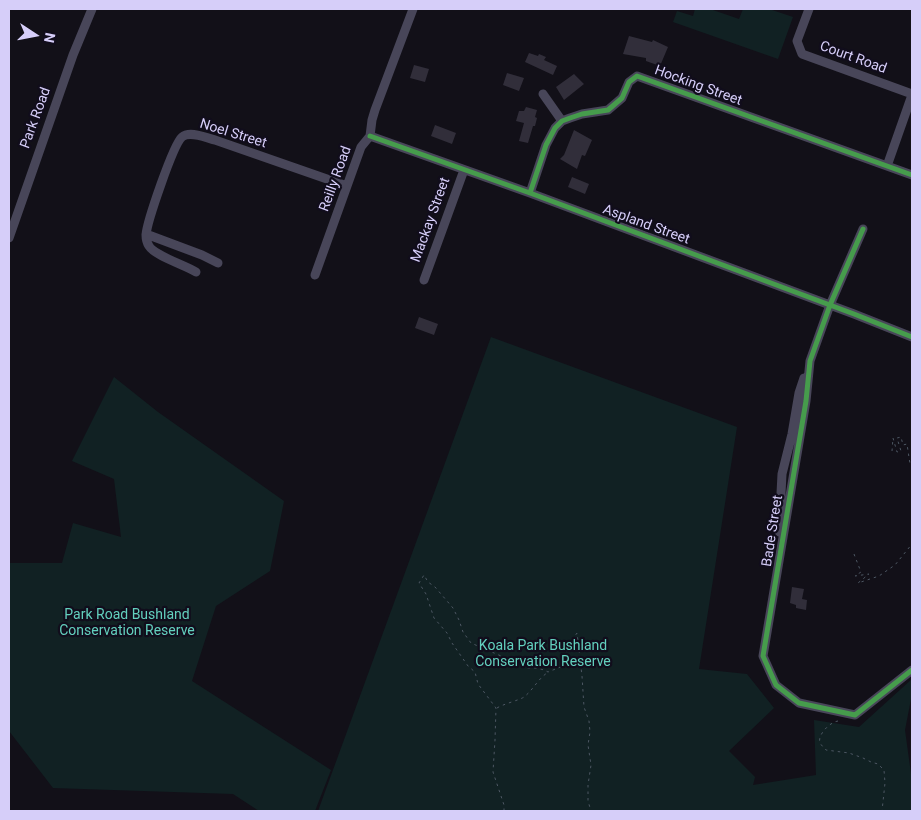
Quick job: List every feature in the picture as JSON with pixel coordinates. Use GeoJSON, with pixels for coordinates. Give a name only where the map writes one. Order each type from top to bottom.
{"type":"FeatureCollection","features":[{"type":"Feature","properties":{"kind":"street","name":"Park Road"},"geometry":{"type":"LineString","coordinates":[[9,238],[70,64],[92,9]]}},
{"type":"Feature","properties":{"kind":"street","name":"Reilly Road"},"geometry":{"type":"LineString","coordinates":[[315,275],[361,147],[370,136],[372,120],[413,9]]}},
{"type":"Feature","properties":{"kind":"street","name":"Court Road"},"geometry":{"type":"LineString","coordinates":[[809,9],[798,41],[802,54],[912,95]]}},
{"type":"Feature","properties":{"kind":"street","name":"Hocking Street"},"geometry":{"type":"LineString","coordinates":[[562,121],[582,114],[608,110],[622,98],[629,82],[637,76],[887,166]]}},
{"type":"Feature","properties":{"kind":"street"},"geometry":{"type":"LineString","coordinates":[[530,194],[546,145],[555,128],[562,121],[543,94]]}},
{"type":"Feature","properties":{"kind":"street"},"geometry":{"type":"LineString","coordinates":[[912,95],[887,166],[912,175]]}},
{"type":"Feature","properties":{"kind":"street","name":"Noel Street"},"geometry":{"type":"LineString","coordinates":[[146,234],[172,154],[182,137],[188,134],[215,140],[347,186]]}},
{"type":"Feature","properties":{"kind":"street","name":"Aspland Street"},"geometry":{"type":"LineString","coordinates":[[370,136],[912,337]]}},
{"type":"Feature","properties":{"kind":"street","name":"Mackay Street"},"geometry":{"type":"LineString","coordinates":[[424,280],[464,170]]}},
{"type":"Feature","properties":{"kind":"street","name":"Bade Street"},"geometry":{"type":"LineString","coordinates":[[863,229],[830,305],[810,361],[804,410],[763,656],[776,685],[799,703],[856,715],[912,670]]}},
{"type":"Feature","properties":{"kind":"street"},"geometry":{"type":"LineString","coordinates":[[196,272],[152,250],[147,241],[146,234],[218,263]]}},
{"type":"Feature","properties":{"kind":"path"},"geometry":{"type":"LineString","coordinates":[[892,451],[893,438],[897,452],[901,451],[897,438],[901,437],[903,445],[907,444],[912,467]]}},
{"type":"Feature","properties":{"kind":"path"},"geometry":{"type":"LineString","coordinates":[[854,554],[861,572],[855,576],[869,574],[858,583],[879,576],[896,565],[912,544]]}},
{"type":"Feature","properties":{"kind":"path"},"geometry":{"type":"LineString","coordinates":[[504,811],[504,805],[493,772],[496,708],[478,684],[475,672],[468,666],[447,633],[434,618],[426,594],[419,583],[424,575],[452,608],[463,632],[471,643],[510,662],[548,672]]}},
{"type":"Feature","properties":{"kind":"path"},"geometry":{"type":"LineString","coordinates":[[496,708],[523,698],[541,676],[563,666],[568,646],[577,633],[584,707],[589,721],[590,732],[588,745],[591,765],[588,800],[591,811]]}},
{"type":"Feature","properties":{"kind":"path"},"geometry":{"type":"LineString","coordinates":[[840,720],[832,722],[823,732],[820,743],[826,750],[849,753],[878,764],[884,770],[885,783],[882,811]]}},
{"type":"Feature","properties":{"kind":"green space"},"geometry":{"type":"Polygon","coordinates":[[[695,9],[710,9],[739,19],[743,9],[769,9],[793,17],[778,59],[673,22],[677,11],[693,16],[695,9]]]}},
{"type":"Feature","properties":{"kind":"green space","name":"Koala Park Bushland Conservation Reserve"},"geometry":{"type":"Polygon","coordinates":[[[491,337],[737,427],[699,669],[747,674],[774,708],[729,751],[755,777],[753,785],[816,775],[814,720],[859,727],[912,679],[912,694],[905,730],[912,781],[912,811],[318,811],[491,337]]]}},
{"type":"Feature","properties":{"kind":"green space","name":"Park Road Bushland Conservation Reserve"},"geometry":{"type":"Polygon","coordinates":[[[114,377],[158,412],[284,501],[270,571],[216,606],[192,681],[331,770],[315,811],[259,811],[233,794],[53,788],[9,731],[9,563],[62,563],[73,523],[121,537],[114,479],[72,461],[114,377]]]}},
{"type":"Feature","properties":{"kind":"building"},"geometry":{"type":"Polygon","coordinates":[[[629,36],[652,42],[653,40],[668,47],[660,66],[646,61],[646,58],[623,54],[629,36]]]}},
{"type":"Feature","properties":{"kind":"building"},"geometry":{"type":"Polygon","coordinates":[[[529,53],[546,57],[544,60],[557,66],[553,75],[525,62],[529,53]]]}},
{"type":"Feature","properties":{"kind":"building"},"geometry":{"type":"Polygon","coordinates":[[[414,65],[429,69],[425,82],[410,78],[414,65]]]}},
{"type":"Feature","properties":{"kind":"building"},"geometry":{"type":"Polygon","coordinates":[[[507,73],[524,78],[519,91],[503,85],[507,73]]]}},
{"type":"Feature","properties":{"kind":"building"},"geometry":{"type":"Polygon","coordinates":[[[574,74],[584,84],[564,100],[556,87],[574,74]]]}},
{"type":"Feature","properties":{"kind":"building"},"geometry":{"type":"Polygon","coordinates":[[[526,107],[537,110],[535,126],[533,126],[528,143],[519,141],[524,123],[516,121],[519,111],[524,111],[526,107]]]}},
{"type":"Feature","properties":{"kind":"building"},"geometry":{"type":"Polygon","coordinates":[[[435,125],[456,133],[452,144],[431,136],[435,125]]]}},
{"type":"Feature","properties":{"kind":"building"},"geometry":{"type":"Polygon","coordinates":[[[574,130],[592,140],[585,156],[582,155],[577,169],[560,159],[564,155],[574,130]]]}},
{"type":"Feature","properties":{"kind":"building"},"geometry":{"type":"Polygon","coordinates":[[[572,177],[589,184],[585,194],[568,187],[572,177]]]}},
{"type":"Feature","properties":{"kind":"building"},"geometry":{"type":"Polygon","coordinates":[[[419,317],[438,324],[434,335],[415,328],[419,317]]]}},
{"type":"Feature","properties":{"kind":"building"},"geometry":{"type":"Polygon","coordinates":[[[792,587],[804,589],[802,599],[807,600],[806,610],[796,608],[796,605],[790,603],[792,587]]]}},
{"type":"Feature","properties":{"kind":"cycle path"},"geometry":{"type":"LineString","coordinates":[[530,193],[546,145],[555,128],[562,121],[570,118],[608,110],[622,98],[629,82],[637,76],[912,175]]}},
{"type":"Feature","properties":{"kind":"cycle path"},"geometry":{"type":"LineString","coordinates":[[370,136],[530,193],[912,337]]}},
{"type":"Feature","properties":{"kind":"cycle path"},"geometry":{"type":"LineString","coordinates":[[863,229],[830,305],[810,361],[806,401],[763,656],[776,685],[799,703],[855,715],[912,670]]}}]}
